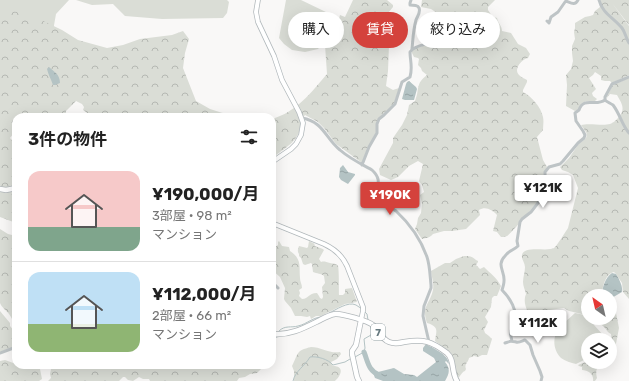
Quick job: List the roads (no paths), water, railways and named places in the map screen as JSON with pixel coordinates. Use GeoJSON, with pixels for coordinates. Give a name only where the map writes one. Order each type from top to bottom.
{"type":"FeatureCollection","features":[{"type":"Feature","properties":{"kind":"main road"},"geometry":{"type":"LineString","coordinates":[[0,189],[12,189]]}},
{"type":"Feature","properties":{"kind":"main road","name":"7"},"geometry":{"type":"LineString","coordinates":[[276,334],[302,329],[330,315],[341,314],[370,323],[387,342],[392,343],[423,340],[428,342],[448,354],[451,358],[454,376],[457,381]]}},
{"type":"Feature","properties":{"kind":"main road","name":"7"},"geometry":{"type":"LineString","coordinates":[[359,381],[352,351],[356,345],[361,320]]}},
{"type":"Feature","properties":{"kind":"street"},"geometry":{"type":"LineString","coordinates":[[258,0],[256,12],[258,22],[274,56],[282,80],[302,118],[303,129],[299,139],[291,149],[276,159]]}},
{"type":"Feature","properties":{"kind":"street"},"geometry":{"type":"LineString","coordinates":[[362,165],[369,147],[377,133],[377,124],[379,119],[395,104],[402,82],[410,77],[412,67],[410,60],[412,38],[416,18],[420,11],[417,6],[410,4],[411,0]]}},
{"type":"Feature","properties":{"kind":"street"},"geometry":{"type":"LineString","coordinates":[[547,21],[550,23],[551,17],[558,12],[566,1],[575,4],[578,0]]}},
{"type":"Feature","properties":{"kind":"street"},"geometry":{"type":"LineString","coordinates":[[599,0],[600,5],[623,29],[629,43]]}},
{"type":"Feature","properties":{"kind":"street"},"geometry":{"type":"LineString","coordinates":[[412,49],[416,47]]}},
{"type":"Feature","properties":{"kind":"street"},"geometry":{"type":"LineString","coordinates":[[512,341],[510,331],[515,322],[515,313],[509,298],[502,290],[504,276],[500,263],[506,254],[518,246],[517,241],[519,226],[522,219],[531,212],[544,195],[546,188],[544,174],[551,166],[560,164],[584,138],[584,133],[576,121],[574,113],[579,110],[580,106],[584,103],[599,103],[605,100],[605,97],[612,84],[629,77]]}},
{"type":"Feature","properties":{"kind":"street"},"geometry":{"type":"LineString","coordinates":[[605,100],[613,106],[624,127],[629,133]]}},
{"type":"Feature","properties":{"kind":"street"},"geometry":{"type":"LineString","coordinates":[[302,118],[318,124],[326,132],[336,147],[372,170],[377,176],[378,184],[376,193],[379,201],[396,212],[414,231],[427,256],[431,288],[424,306],[423,316],[429,340],[428,342]]}},
{"type":"Feature","properties":{"kind":"street"},"geometry":{"type":"LineString","coordinates":[[276,225],[332,247],[338,253],[345,261],[363,307],[361,320]]}},
{"type":"Feature","properties":{"kind":"street"},"geometry":{"type":"LineString","coordinates":[[505,344],[512,341],[517,343],[525,340],[530,345],[542,377],[541,381]]}},
{"type":"Feature","properties":{"kind":"street"},"geometry":{"type":"LineString","coordinates":[[0,353],[12,348]]}},
{"type":"Feature","properties":{"kind":"water"},"geometry":{"type":"Polygon","coordinates":[[[49,67],[58,75],[60,83],[53,85],[47,69],[49,67]]]}},
{"type":"Feature","properties":{"kind":"water"},"geometry":{"type":"Polygon","coordinates":[[[409,81],[417,89],[414,100],[402,99],[406,84],[409,81]]]}},
{"type":"Feature","properties":{"kind":"water"},"geometry":{"type":"Polygon","coordinates":[[[343,165],[348,172],[355,174],[348,184],[339,177],[340,168],[343,165]]]}},
{"type":"Feature","properties":{"kind":"water"},"geometry":{"type":"Polygon","coordinates":[[[612,273],[616,274],[621,285],[622,292],[617,295],[617,289],[603,289],[606,280],[612,273]]]}},
{"type":"Feature","properties":{"kind":"water"},"geometry":{"type":"Polygon","coordinates":[[[426,344],[440,352],[448,360],[449,364],[446,361],[445,362],[449,372],[445,381],[383,381],[375,378],[373,373],[374,371],[378,372],[394,368],[404,374],[414,375],[417,377],[436,362],[434,358],[423,351],[426,344]]]}},
{"type":"Feature","properties":{"kind":"waterway"},"geometry":{"type":"LineString","coordinates":[[329,313],[349,304],[356,305],[362,309]]}},
{"type":"Feature","properties":{"kind":"waterway"},"geometry":{"type":"LineString","coordinates":[[364,311],[367,314],[368,320]]}},
{"type":"Feature","properties":{"kind":"waterway"},"geometry":{"type":"LineString","coordinates":[[279,333],[279,331],[286,327],[298,326],[322,317]]}},
{"type":"Feature","properties":{"kind":"waterway"},"geometry":{"type":"LineString","coordinates":[[355,357],[364,352],[364,339],[371,335],[372,332],[370,325]]}},
{"type":"Feature","properties":{"kind":"waterway"},"geometry":{"type":"LineString","coordinates":[[364,352],[370,368],[379,375]]}},
{"type":"Feature","properties":{"kind":"waterway"},"geometry":{"type":"LineString","coordinates":[[293,381],[296,374],[310,357],[322,358],[333,365],[350,359]]}}]}
